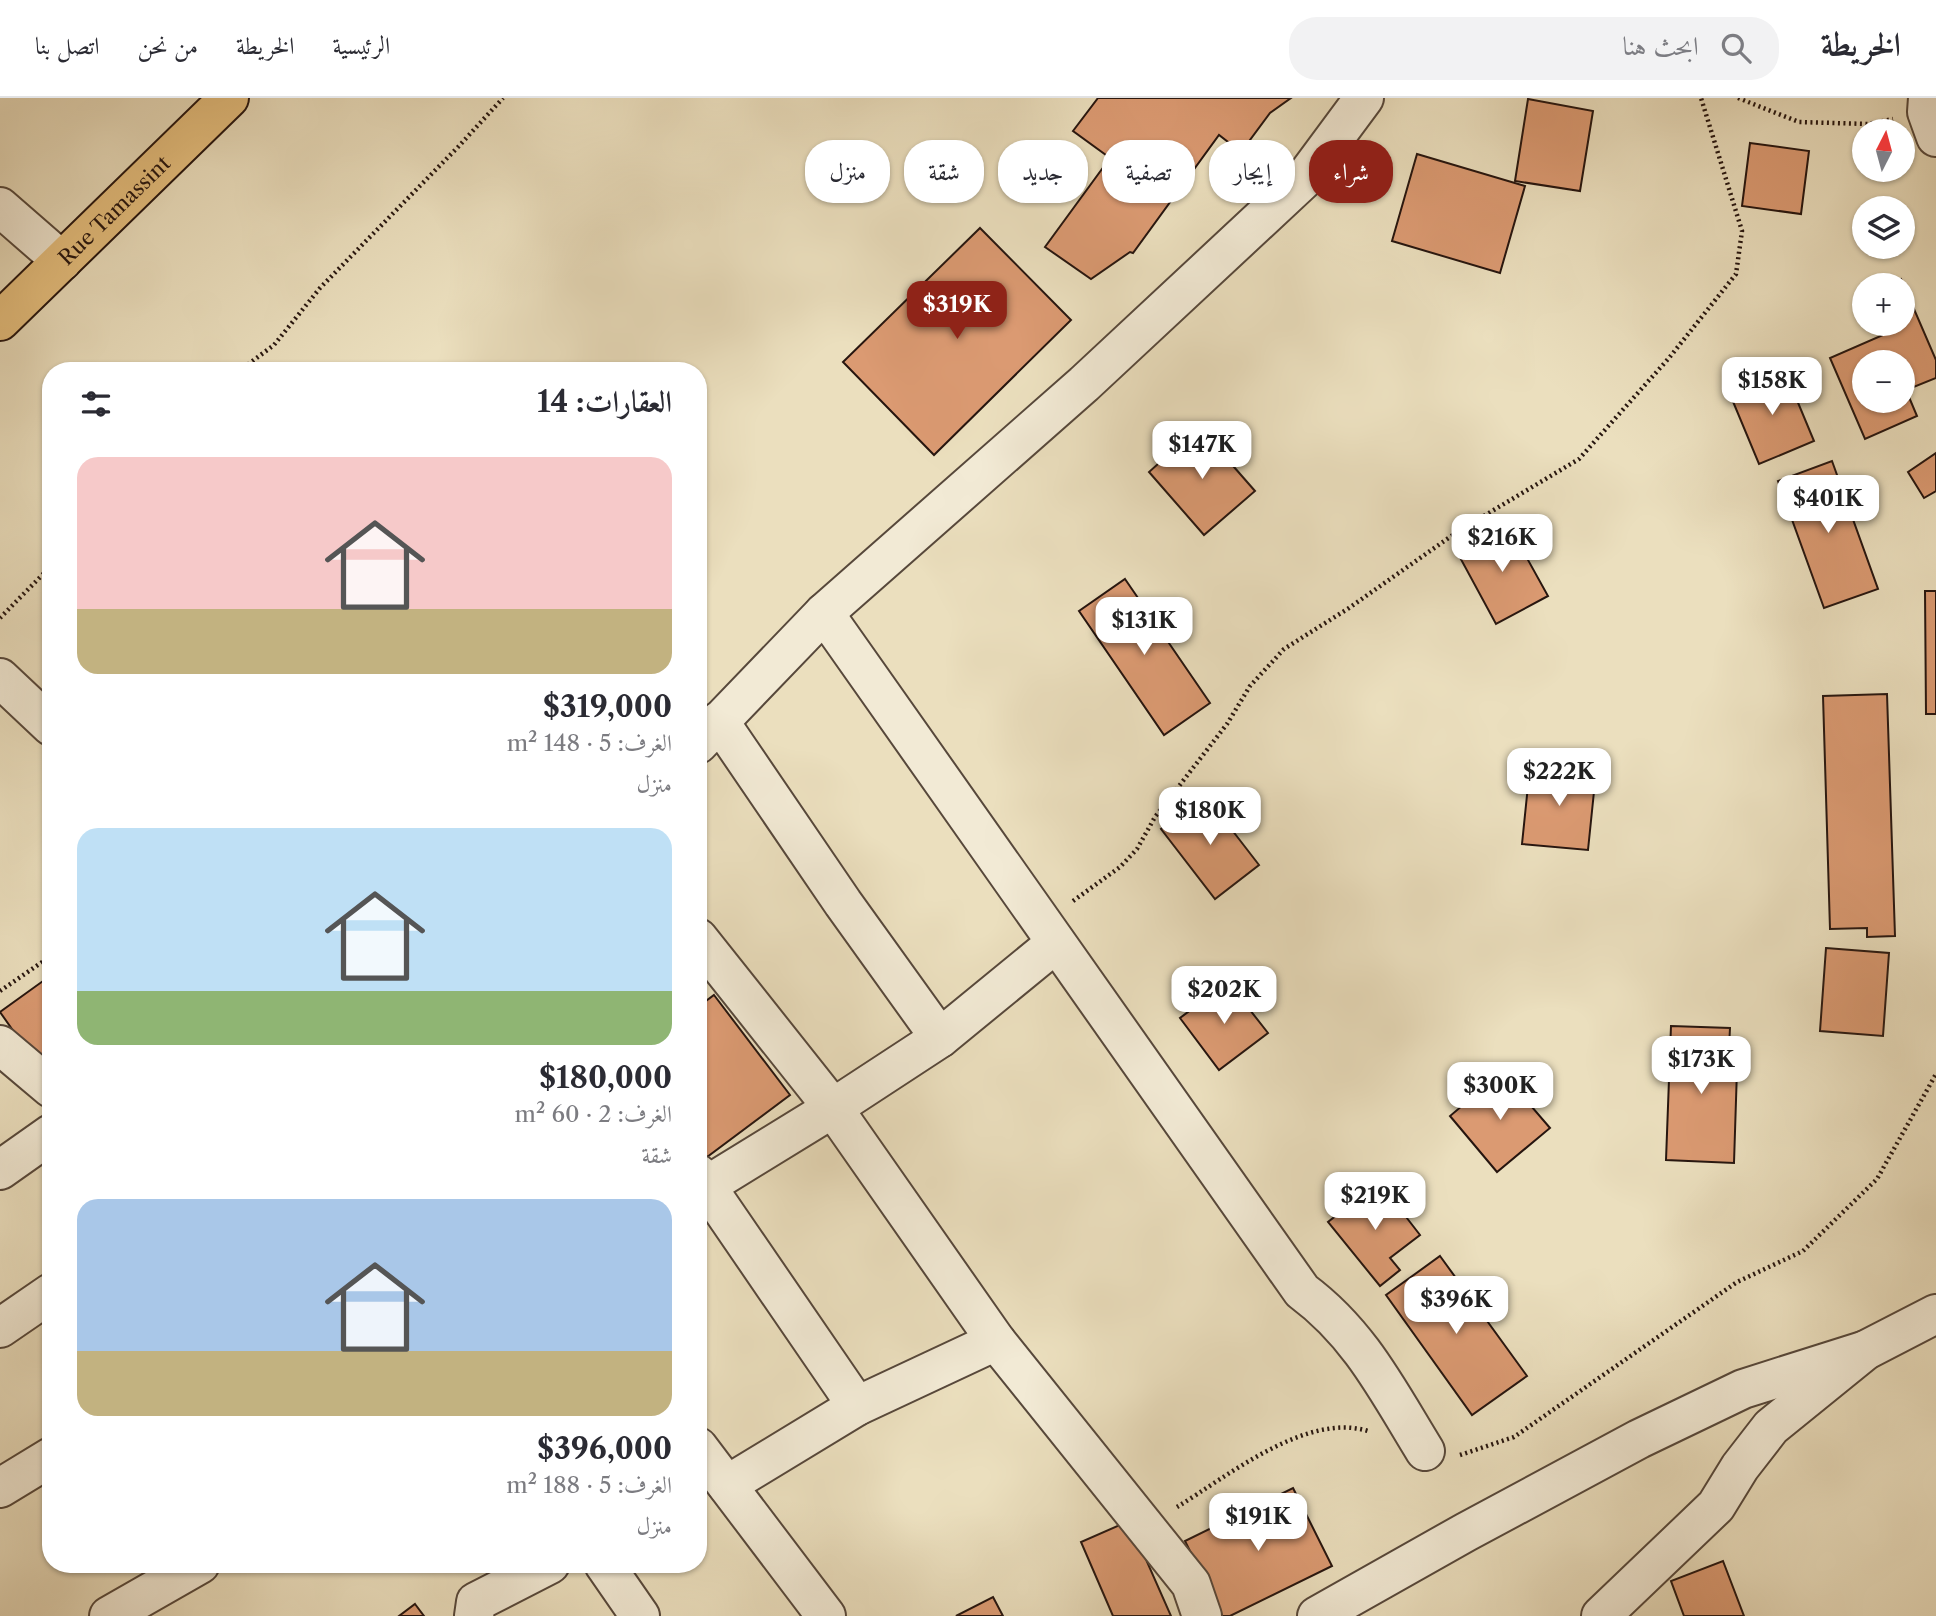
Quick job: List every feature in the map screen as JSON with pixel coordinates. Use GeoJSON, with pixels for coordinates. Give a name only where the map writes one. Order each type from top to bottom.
{"type":"FeatureCollection","features":[{"type":"Feature","properties":{"kind":"main road","name":"Rue Tamassint"},"geometry":{"type":"LineString","coordinates":[[0,321],[229,98]]}},
{"type":"Feature","properties":{"kind":"street"},"geometry":{"type":"LineString","coordinates":[[940,1038],[843,903],[708,732],[824,613],[1094,375],[1304,179],[1364,98]]}},
{"type":"Feature","properties":{"kind":"street"},"geometry":{"type":"LineString","coordinates":[[0,207],[62,261]]}},
{"type":"Feature","properties":{"kind":"street"},"geometry":{"type":"LineString","coordinates":[[824,613],[1302,1291],[1327,1310],[1365,1352],[1425,1451]]}},
{"type":"Feature","properties":{"kind":"street"},"geometry":{"type":"LineString","coordinates":[[0,678],[42,718]]}},
{"type":"Feature","properties":{"kind":"street"},"geometry":{"type":"LineString","coordinates":[[707,1181],[833,1108],[940,1038],[1049,934]]}},
{"type":"Feature","properties":{"kind":"street"},"geometry":{"type":"LineString","coordinates":[[707,949],[833,1108],[996,1341],[1191,1584],[1202,1616]]}},
{"type":"Feature","properties":{"kind":"street"},"geometry":{"type":"LineString","coordinates":[[0,1045],[42,1080]]}},
{"type":"Feature","properties":{"kind":"street"},"geometry":{"type":"LineString","coordinates":[[0,1170],[42,1140]]}},
{"type":"Feature","properties":{"kind":"street"},"geometry":{"type":"LineString","coordinates":[[707,1193],[857,1406]]}},
{"type":"Feature","properties":{"kind":"street"},"geometry":{"type":"LineString","coordinates":[[0,1328],[42,1299]]}},
{"type":"Feature","properties":{"kind":"street"},"geometry":{"type":"LineString","coordinates":[[1317,1616],[1466,1532],[1662,1428],[1743,1389],[1866,1350],[1936,1314]]}},
{"type":"Feature","properties":{"kind":"street"},"geometry":{"type":"LineString","coordinates":[[727,1485],[857,1406],[996,1341]]}},
{"type":"Feature","properties":{"kind":"street"},"geometry":{"type":"LineString","coordinates":[[1601,1616],[1716,1506],[1740,1467],[1771,1427],[1866,1350]]}},
{"type":"Feature","properties":{"kind":"street"},"geometry":{"type":"LineString","coordinates":[[707,1459],[826,1616]]}},
{"type":"Feature","properties":{"kind":"street"},"geometry":{"type":"LineString","coordinates":[[0,1488],[42,1462]]}},
{"type":"Feature","properties":{"kind":"street"},"geometry":{"type":"LineString","coordinates":[[109,1616],[184,1573]]}},
{"type":"Feature","properties":{"kind":"street"},"geometry":{"type":"LineString","coordinates":[[474,1616],[477,1602],[533,1573]]}},
{"type":"Feature","properties":{"kind":"street"},"geometry":{"type":"LineString","coordinates":[[610,1573],[640,1616]]}},
{"type":"Feature","properties":{"kind":"path"},"geometry":{"type":"LineString","coordinates":[[252,362],[274,345],[320,288],[503,98]]}},
{"type":"Feature","properties":{"kind":"path"},"geometry":{"type":"LineString","coordinates":[[1049,934],[1137,849],[1155,817],[1227,724],[1250,686],[1284,649],[1349,608],[1457,532],[1579,459],[1669,358],[1736,274],[1742,232],[1701,98]]}},
{"type":"Feature","properties":{"kind":"path"},"geometry":{"type":"LineString","coordinates":[[1738,98],[1799,122],[1868,124],[1932,114]]}},
{"type":"Feature","properties":{"kind":"path"},"geometry":{"type":"LineString","coordinates":[[0,618],[42,575]]}},
{"type":"Feature","properties":{"kind":"path"},"geometry":{"type":"LineString","coordinates":[[0,991],[42,962]]}},
{"type":"Feature","properties":{"kind":"path"},"geometry":{"type":"LineString","coordinates":[[1145,1527],[1284,1441],[1324,1429],[1354,1427],[1441,1456],[1465,1455],[1514,1437],[1737,1282],[1803,1251],[1877,1179],[1936,1074]]}},
{"type":"Feature","properties":{"kind":"building"},"geometry":{"type":"Polygon","coordinates":[[[1098,98],[1291,98],[1270,113],[1250,140],[1225,140],[1219,135],[1215,140],[1209,140],[1209,149],[1195,168],[1195,140],[1102,140],[1102,152],[1073,131],[1098,98]]]}},
{"type":"Feature","properties":{"kind":"building"},"geometry":{"type":"Polygon","coordinates":[[[1528,99],[1593,111],[1580,191],[1515,181],[1528,99]]]}},
{"type":"Feature","properties":{"kind":"building"},"geometry":{"type":"Polygon","coordinates":[[[1750,143],[1809,151],[1801,214],[1742,206],[1750,143]]]}},
{"type":"Feature","properties":{"kind":"building"},"geometry":{"type":"Polygon","coordinates":[[[1417,154],[1525,186],[1500,273],[1392,241],[1417,154]]]}},
{"type":"Feature","properties":{"kind":"building"},"geometry":{"type":"Polygon","coordinates":[[[1102,169],[1102,203],[1169,203],[1133,253],[1130,252],[1091,279],[1045,247],[1077,203],[1088,203],[1088,188],[1102,169]]]}},
{"type":"Feature","properties":{"kind":"building"},"geometry":{"type":"Polygon","coordinates":[[[980,228],[1071,320],[934,455],[843,362],[980,228]]]}},
{"type":"Feature","properties":{"kind":"building"},"geometry":{"type":"Polygon","coordinates":[[[1915,311],[1936,360],[1936,378],[1915,386],[1915,350],[1852,350],[1852,409],[1830,358],[1881,336],[1915,336],[1915,311]]]}},
{"type":"Feature","properties":{"kind":"building"},"geometry":{"type":"Polygon","coordinates":[[[1784,369],[1814,441],[1759,464],[1729,392],[1784,369]]]}},
{"type":"Feature","properties":{"kind":"building"},"geometry":{"type":"Polygon","coordinates":[[[1915,411],[1917,416],[1865,439],[1854,413],[1915,411]]]}},
{"type":"Feature","properties":{"kind":"building"},"geometry":{"type":"Polygon","coordinates":[[[1199,427],[1255,491],[1204,535],[1149,472],[1199,427]]]}},
{"type":"Feature","properties":{"kind":"building"},"geometry":{"type":"Polygon","coordinates":[[[1936,453],[1936,491],[1924,498],[1908,472],[1936,453]]]}},
{"type":"Feature","properties":{"kind":"building"},"geometry":{"type":"Polygon","coordinates":[[[1832,461],[1878,589],[1824,608],[1778,481],[1832,461]]]}},
{"type":"Feature","properties":{"kind":"building"},"geometry":{"type":"Polygon","coordinates":[[[1508,524],[1548,596],[1496,624],[1457,552],[1508,524]]]}},
{"type":"Feature","properties":{"kind":"building"},"geometry":{"type":"Polygon","coordinates":[[[1125,579],[1210,703],[1164,735],[1079,611],[1125,579]]]}},
{"type":"Feature","properties":{"kind":"building"},"geometry":{"type":"Polygon","coordinates":[[[1925,591],[1936,591],[1936,714],[1926,714],[1925,591]]]}},
{"type":"Feature","properties":{"kind":"building"},"geometry":{"type":"Polygon","coordinates":[[[1887,694],[1895,936],[1867,937],[1867,928],[1830,929],[1823,696],[1887,694]]]}},
{"type":"Feature","properties":{"kind":"building"},"geometry":{"type":"Polygon","coordinates":[[[1530,766],[1596,772],[1588,850],[1522,844],[1530,766]]]}},
{"type":"Feature","properties":{"kind":"building"},"geometry":{"type":"Polygon","coordinates":[[[1205,795],[1259,865],[1215,899],[1161,829],[1205,795]]]}},
{"type":"Feature","properties":{"kind":"building"},"geometry":{"type":"Polygon","coordinates":[[[1826,948],[1889,953],[1883,1036],[1820,1031],[1826,948]]]}},
{"type":"Feature","properties":{"kind":"building"},"geometry":{"type":"Polygon","coordinates":[[[42,982],[42,1072],[0,1012],[42,982]]]}},
{"type":"Feature","properties":{"kind":"building"},"geometry":{"type":"Polygon","coordinates":[[[1228,982],[1268,1033],[1219,1070],[1180,1018],[1228,982]]]}},
{"type":"Feature","properties":{"kind":"building"},"geometry":{"type":"Polygon","coordinates":[[[714,995],[790,1095],[707,1157],[707,1000],[714,995]]]}},
{"type":"Feature","properties":{"kind":"building"},"geometry":{"type":"Polygon","coordinates":[[[1671,1026],[1730,1028],[1728,1069],[1737,1069],[1734,1163],[1666,1160],[1671,1026]]]}},
{"type":"Feature","properties":{"kind":"building"},"geometry":{"type":"Polygon","coordinates":[[[1502,1072],[1550,1128],[1497,1172],[1450,1116],[1502,1072]]]}},
{"type":"Feature","properties":{"kind":"building"},"geometry":{"type":"Polygon","coordinates":[[[1379,1182],[1420,1235],[1390,1258],[1400,1270],[1380,1286],[1328,1222],[1379,1182]]]}},
{"type":"Feature","properties":{"kind":"building"},"geometry":{"type":"Polygon","coordinates":[[[1440,1256],[1527,1376],[1472,1415],[1386,1295],[1440,1256]]]}},
{"type":"Feature","properties":{"kind":"building"},"geometry":{"type":"Polygon","coordinates":[[[1293,1488],[1332,1566],[1230,1616],[1222,1616],[1185,1541],[1293,1488]]]}},
{"type":"Feature","properties":{"kind":"building"},"geometry":{"type":"Polygon","coordinates":[[[1129,1521],[1171,1616],[1113,1616],[1081,1542],[1129,1521]]]}},
{"type":"Feature","properties":{"kind":"building"},"geometry":{"type":"Polygon","coordinates":[[[1723,1561],[1744,1616],[1684,1616],[1671,1581],[1723,1561]]]}},
{"type":"Feature","properties":{"kind":"building"},"geometry":{"type":"Polygon","coordinates":[[[993,1597],[1003,1616],[956,1616],[993,1597]]]}},
{"type":"Feature","properties":{"kind":"building"},"geometry":{"type":"Polygon","coordinates":[[[415,1604],[424,1616],[399,1616],[415,1604]]]}}]}
